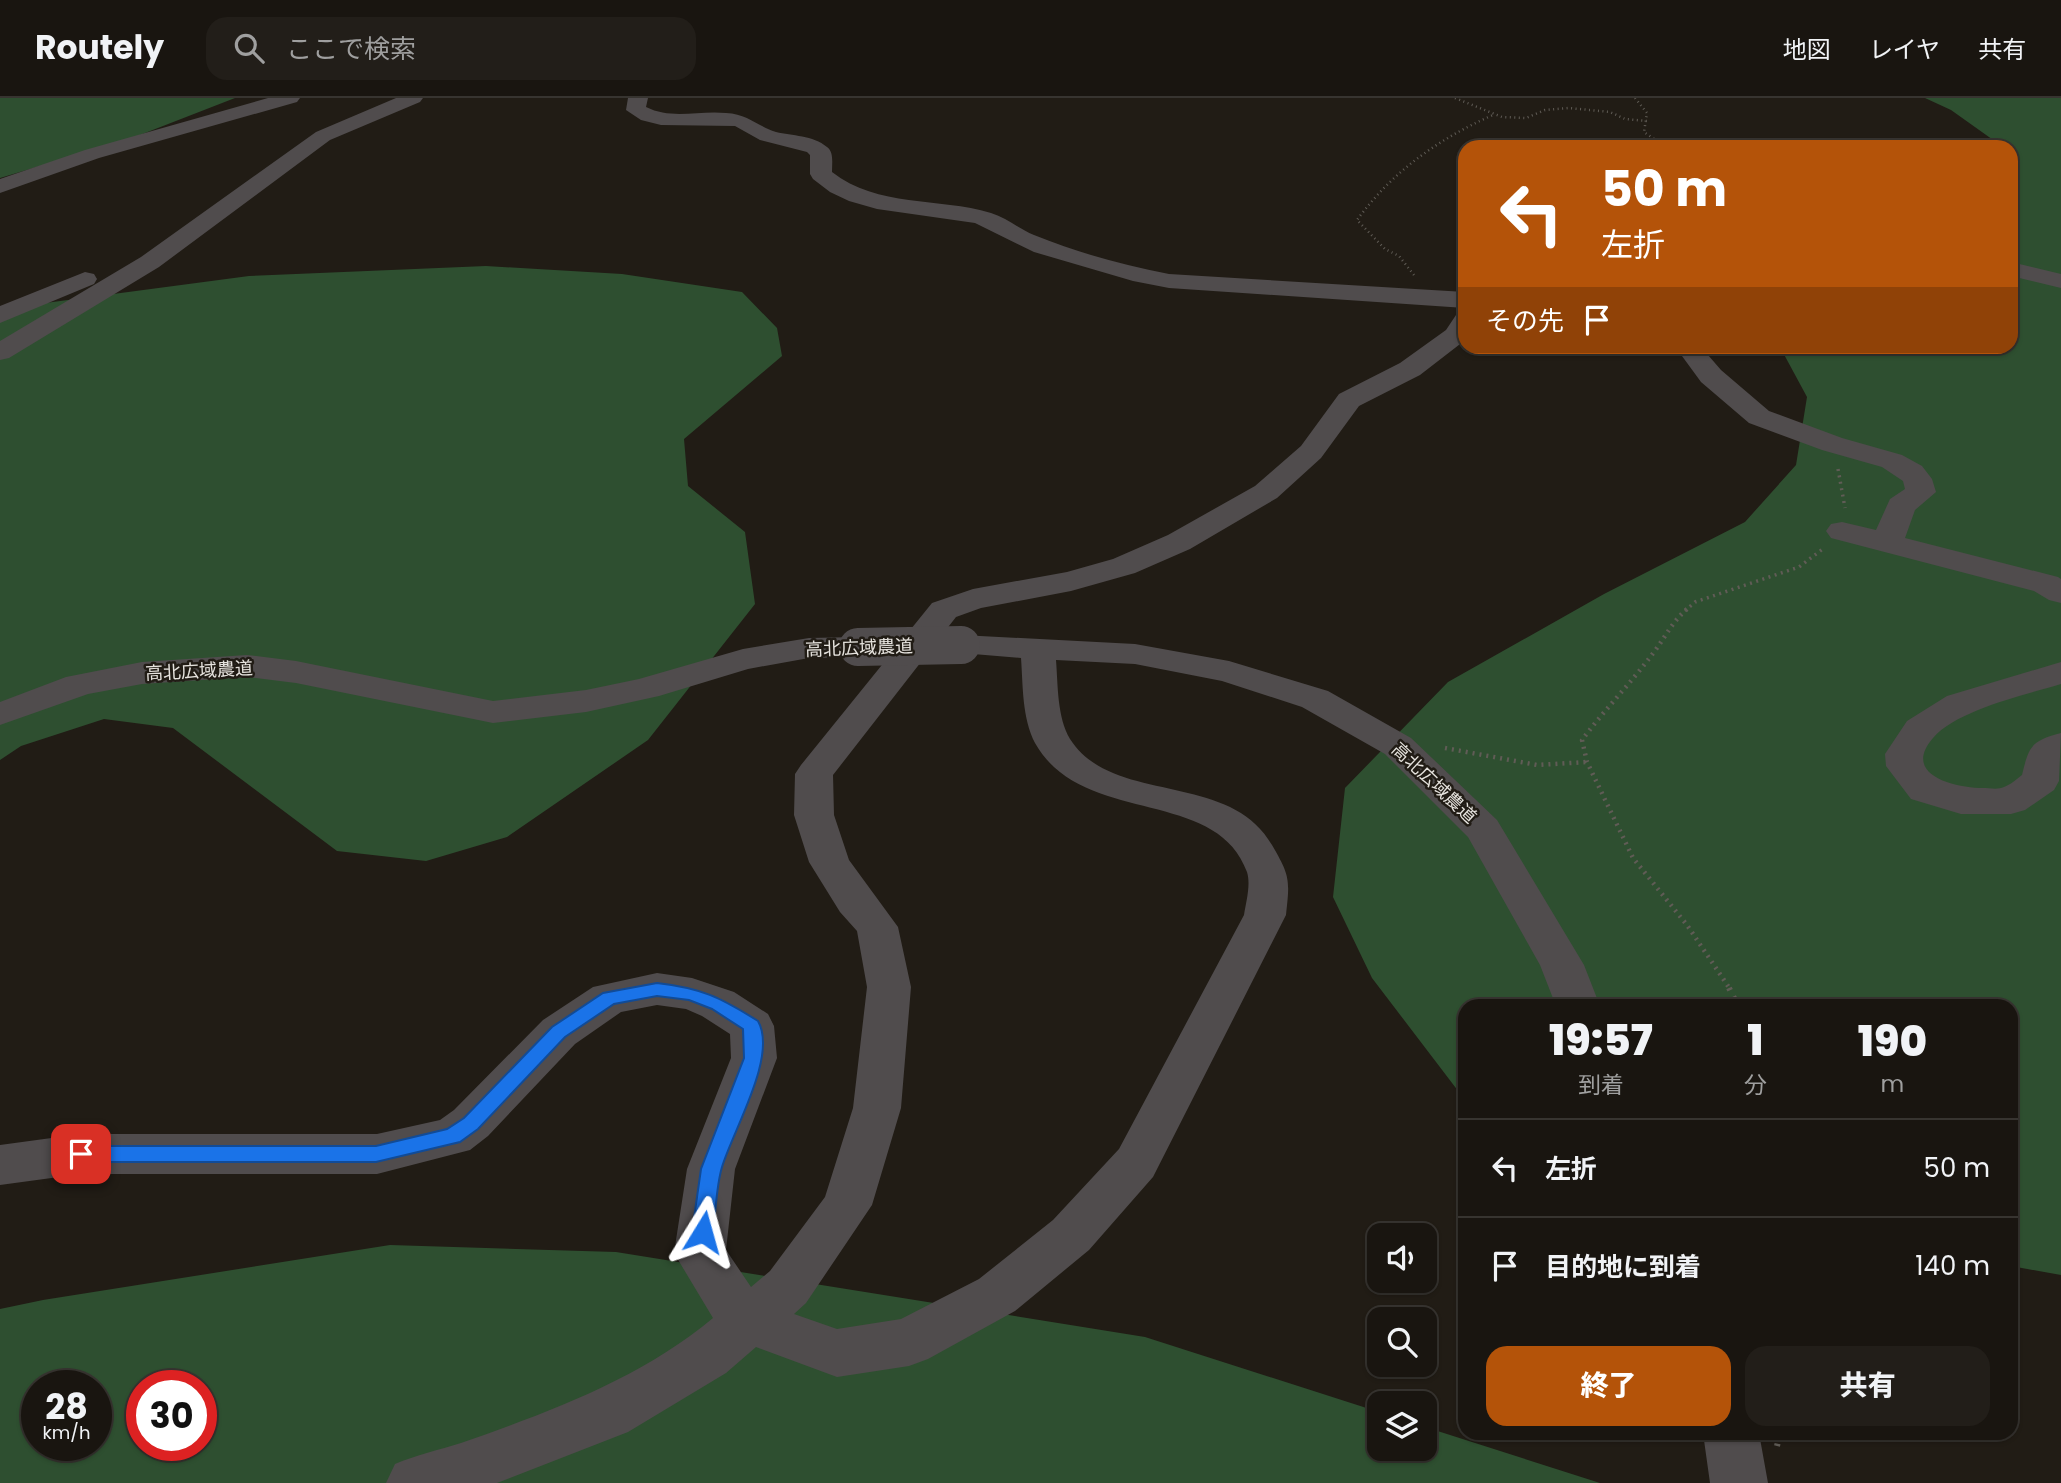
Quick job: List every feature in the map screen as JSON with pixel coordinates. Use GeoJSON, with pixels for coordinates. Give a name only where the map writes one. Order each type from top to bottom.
{"type":"FeatureCollection","features":[{"type":"Feature","properties":{"kind":"street"},"geometry":{"type":"LineString","coordinates":[[0,186],[92,154],[290,98]]}},
{"type":"Feature","properties":{"kind":"street"},"geometry":{"type":"LineString","coordinates":[[0,352],[150,262],[323,136],[413,98]]}},
{"type":"Feature","properties":{"kind":"street"},"geometry":{"type":"LineString","coordinates":[[638,98],[636,110],[648,118],[673,121],[737,120],[749,124],[757,132],[813,146],[821,152],[821,174],[833,186],[869,200],[980,217],[1001,225],[1022,239],[1135,275],[1169,281],[1458,300]]}},
{"type":"Feature","properties":{"kind":"street"},"geometry":{"type":"LineString","coordinates":[[0,315],[119,263],[173,229],[187,212],[226,206]]}},
{"type":"Feature","properties":{"kind":"street"},"geometry":{"type":"LineString","coordinates":[[2018,271],[2061,281]]}},
{"type":"Feature","properties":{"kind":"street"},"geometry":{"type":"LineString","coordinates":[[415,1483],[458,1471],[608,1414],[707,1356],[788,1287],[847,1205],[877,1108],[889,987],[877,927],[855,902],[830,862],[814,815],[814,774],[944,610],[973,599],[1071,581],[1124,566],[1179,542],[1266,492],[1311,452],[1349,400],[1410,369],[1458,330]]}},
{"type":"Feature","properties":{"kind":"street"},"geometry":{"type":"LineString","coordinates":[[1695,354],[1711,376],[1759,417],[1832,444],[1892,461],[1911,471],[1922,492],[1901,506],[1888,542]]}},
{"type":"Feature","properties":{"kind":"street"},"geometry":{"type":"LineString","coordinates":[[1842,531],[2046,584],[2061,593]]}},
{"type":"Feature","properties":{"kind":"street","name":"高北広域農道"},"geometry":{"type":"LineString","coordinates":[[0,714],[79,685],[142,673],[247,666],[296,672],[493,712],[586,701],[646,688],[743,659],[809,648],[961,645],[1135,654],[1228,672],[1315,699],[1398,746],[1483,829],[1562,965],[1575,999]]}},
{"type":"Feature","properties":{"kind":"street"},"geometry":{"type":"LineString","coordinates":[[0,1165],[81,1154],[376,1154],[453,1136],[471,1123],[559,1032],[609,998],[657,989],[692,994],[718,1004],[752,1026],[754,1058],[711,1169],[700,1253],[728,1300],[780,1334],[836,1353],[909,1342],[997,1295],[1071,1235],[1136,1163],[1265,915],[1268,874],[1245,834],[1203,808],[1095,780],[1069,764],[1054,743],[1046,722],[1037,649]]}},
{"type":"Feature","properties":{"kind":"street"},"geometry":{"type":"LineString","coordinates":[[2061,673],[1960,704],[1920,729],[1904,754],[1905,766],[1925,790],[1961,801],[2011,801],[2040,781],[2046,752],[2061,745]]}},
{"type":"Feature","properties":{"kind":"street"},"geometry":{"type":"LineString","coordinates":[[1732,1440],[1739,1483]]}},
{"type":"Feature","properties":{"kind":"path"},"geometry":{"type":"LineString","coordinates":[[1455,98],[1493,115],[1526,118],[1554,109],[1587,108],[1610,112],[1625,119],[1647,121]]}},
{"type":"Feature","properties":{"kind":"path"},"geometry":{"type":"LineString","coordinates":[[1635,98],[1647,113],[1644,132],[1656,140]]}},
{"type":"Feature","properties":{"kind":"path"},"geometry":{"type":"LineString","coordinates":[[1434,299],[1399,256],[1385,249],[1357,220],[1392,178],[1428,148],[1493,115]]}},
{"type":"Feature","properties":{"kind":"path"},"geometry":{"type":"LineString","coordinates":[[1734,999],[1687,925],[1633,858],[1587,762],[1582,740],[1607,705],[1654,652],[1672,622],[1695,602],[1799,567],[1830,544],[1842,531],[1845,504],[1832,444]]}},
{"type":"Feature","properties":{"kind":"path"},"geometry":{"type":"LineString","coordinates":[[1398,746],[1454,749],[1537,765],[1587,762]]}},
{"type":"Feature","properties":{"kind":"green space"},"geometry":{"type":"Polygon","coordinates":[[[0,98],[235,98],[127,140],[0,178],[0,98]]]}},
{"type":"Feature","properties":{"kind":"green space"},"geometry":{"type":"Polygon","coordinates":[[[1925,98],[2061,98],[2061,1275],[2018,1267],[2018,999],[1458,999],[1458,1091],[1372,978],[1333,897],[1345,788],[1448,682],[1604,594],[1745,522],[1796,465],[1807,397],[1784,354],[2018,354],[2018,140],[1993,140],[1951,110],[1925,98]]]}},
{"type":"Feature","properties":{"kind":"green space"},"geometry":{"type":"Polygon","coordinates":[[[486,266],[622,274],[742,292],[777,328],[782,356],[684,439],[688,486],[745,532],[755,604],[648,740],[507,837],[426,861],[337,851],[173,728],[104,719],[21,746],[0,760],[0,309],[249,276],[486,266]]]}},
{"type":"Feature","properties":{"kind":"green space"},"geometry":{"type":"Polygon","coordinates":[[[390,1245],[616,1252],[1145,1337],[1367,1408],[1367,1461],[1437,1461],[1437,1431],[1458,1438],[1458,1440],[1466,1440],[1600,1483],[0,1483],[0,1309],[390,1245]]]}},
{"type":"Feature","properties":{"kind":"route"},"geometry":{"type":"LineString","coordinates":[[81,1154],[376,1154],[453,1136],[471,1123],[559,1032],[609,998],[657,989],[692,994],[718,1004],[752,1026],[754,1058],[711,1169],[703,1232]]}}]}
